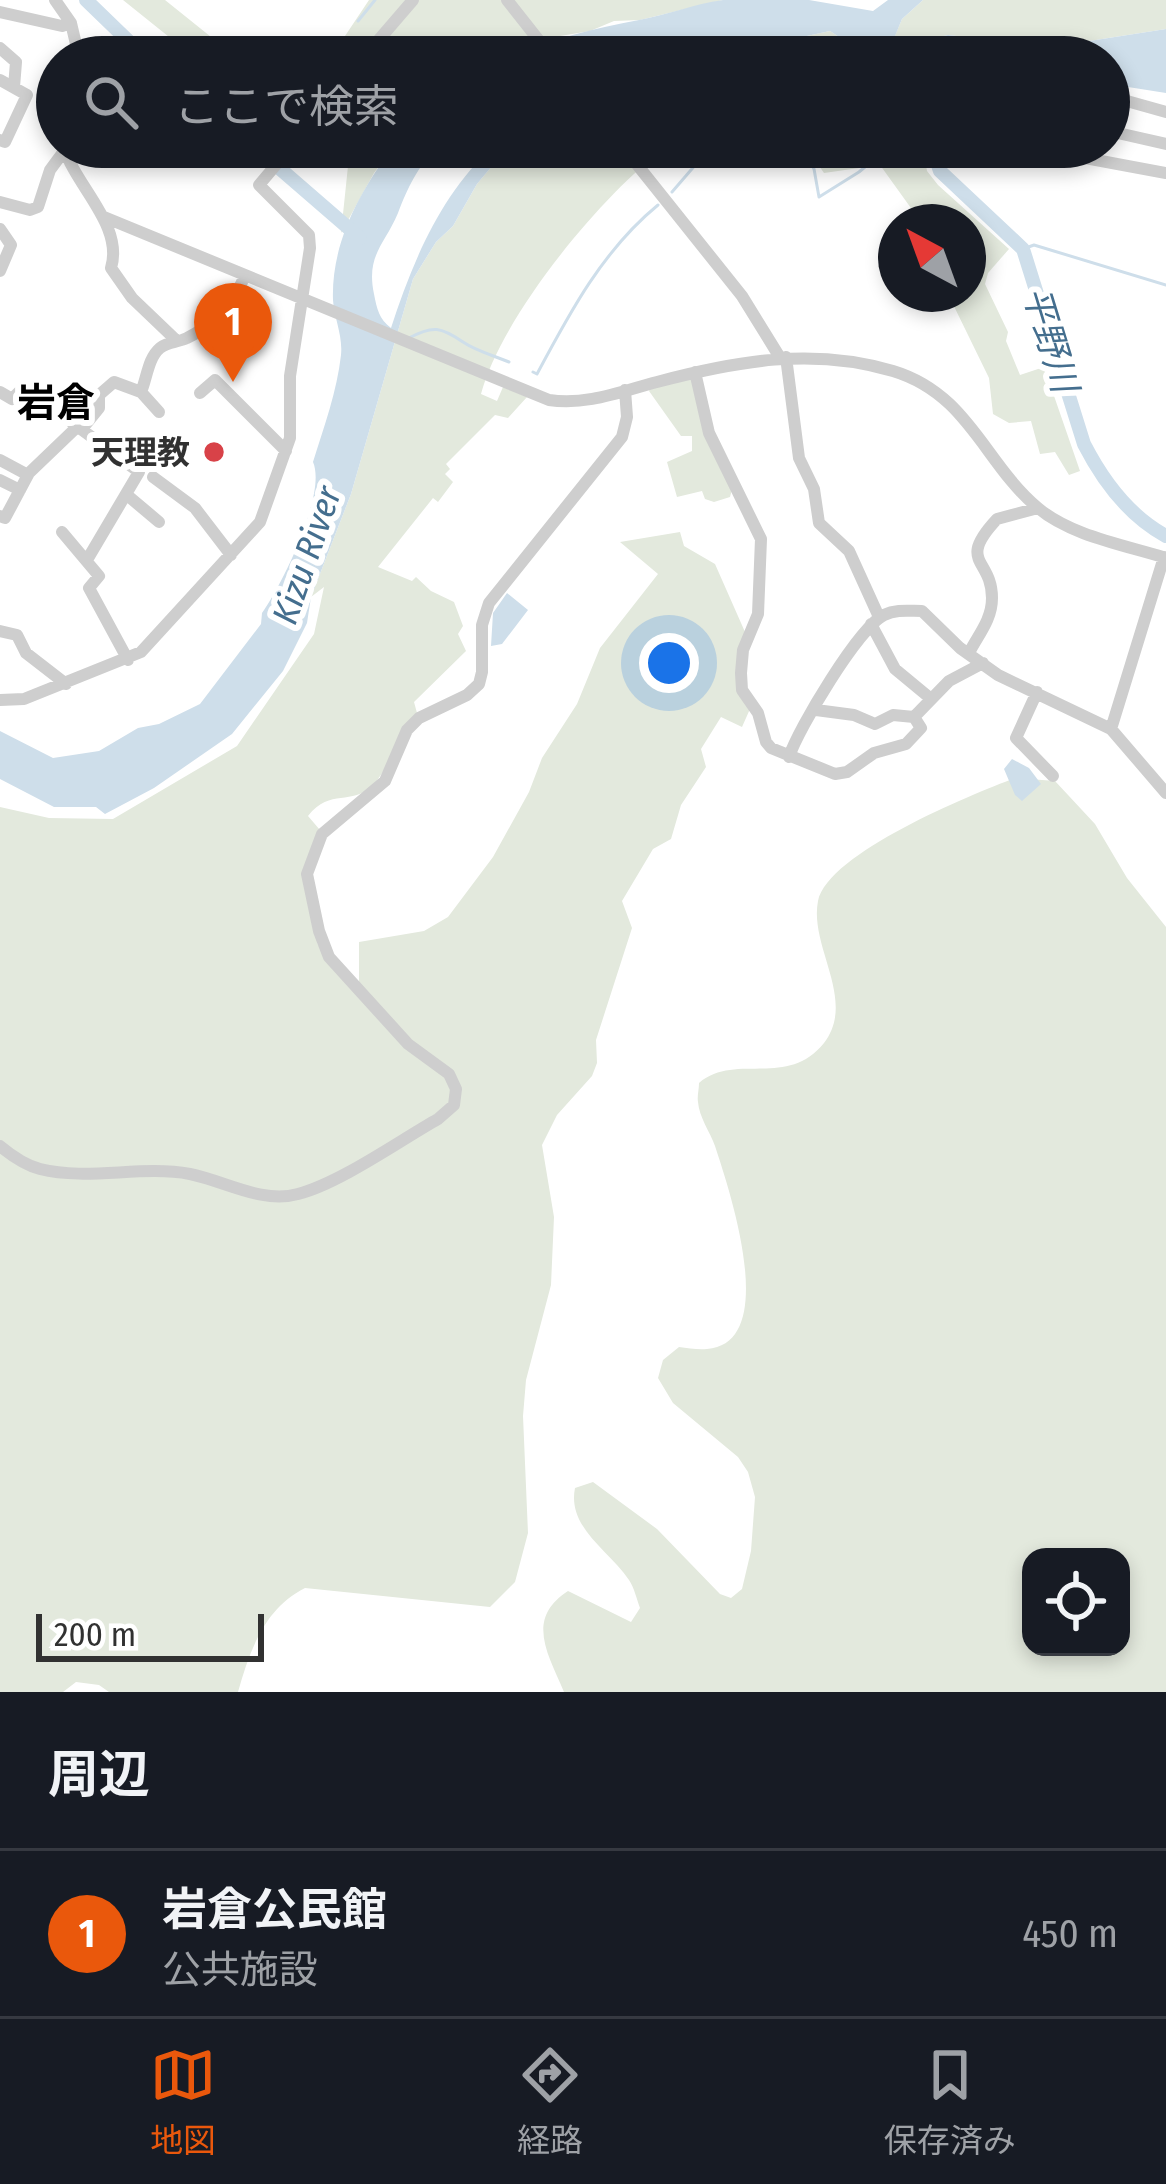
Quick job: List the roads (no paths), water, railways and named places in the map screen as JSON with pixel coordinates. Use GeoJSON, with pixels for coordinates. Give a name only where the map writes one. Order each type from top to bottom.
{"type":"FeatureCollection","features":[{"type":"Feature","properties":{"kind":"street"},"geometry":{"type":"LineString","coordinates":[[55,0],[74,36]]}},
{"type":"Feature","properties":{"kind":"street"},"geometry":{"type":"LineString","coordinates":[[382,36],[413,0]]}},
{"type":"Feature","properties":{"kind":"street"},"geometry":{"type":"LineString","coordinates":[[507,0],[535,36]]}},
{"type":"Feature","properties":{"kind":"street"},"geometry":{"type":"LineString","coordinates":[[0,12],[62,26],[71,23]]}},
{"type":"Feature","properties":{"kind":"street"},"geometry":{"type":"LineString","coordinates":[[0,48],[16,62],[14,87]]}},
{"type":"Feature","properties":{"kind":"street"},"geometry":{"type":"LineString","coordinates":[[0,80],[24,92],[26,100],[4,142],[0,140]]}},
{"type":"Feature","properties":{"kind":"street"},"geometry":{"type":"LineString","coordinates":[[1130,101],[1166,112]]}},
{"type":"Feature","properties":{"kind":"street"},"geometry":{"type":"LineString","coordinates":[[1130,136],[1166,144]]}},
{"type":"Feature","properties":{"kind":"street"},"geometry":{"type":"LineString","coordinates":[[1130,166],[1166,173]]}},
{"type":"Feature","properties":{"kind":"street"},"geometry":{"type":"LineString","coordinates":[[0,202],[30,210],[38,207],[51,168]]}},
{"type":"Feature","properties":{"kind":"street"},"geometry":{"type":"LineString","coordinates":[[73,168],[104,217],[113,250],[111,268],[132,298],[177,341]]}},
{"type":"Feature","properties":{"kind":"street"},"geometry":{"type":"LineString","coordinates":[[0,700],[24,699],[128,660],[148,645],[231,555],[245,530],[265,513],[291,428],[290,376],[308,271],[309,235],[259,185],[274,168]]}},
{"type":"Feature","properties":{"kind":"street"},"geometry":{"type":"LineString","coordinates":[[641,168],[742,296],[783,357],[800,458],[814,489],[818,520],[852,555],[895,669],[930,698]]}},
{"type":"Feature","properties":{"kind":"street"},"geometry":{"type":"LineString","coordinates":[[104,217],[549,400],[571,402],[783,357],[858,363],[898,372],[941,395],[1038,508],[1064,525],[1165,557],[1111,729]]}},
{"type":"Feature","properties":{"kind":"street"},"geometry":{"type":"LineString","coordinates":[[0,229],[11,245],[0,271]]}},
{"type":"Feature","properties":{"kind":"street"},"geometry":{"type":"LineString","coordinates":[[141,392],[154,354],[164,344],[188,338],[227,303],[244,275]]}},
{"type":"Feature","properties":{"kind":"street"},"geometry":{"type":"LineString","coordinates":[[695,372],[709,433],[761,539],[760,599],[743,650],[742,690],[758,713],[766,742],[829,774],[847,772],[864,758],[910,742],[921,728],[914,717]]}},
{"type":"Feature","properties":{"kind":"street"},"geometry":{"type":"LineString","coordinates":[[200,393],[215,380],[286,451]]}},
{"type":"Feature","properties":{"kind":"street"},"geometry":{"type":"LineString","coordinates":[[0,516],[8,515],[28,475],[99,408],[99,395],[110,383],[141,392],[159,412]]}},
{"type":"Feature","properties":{"kind":"street"},"geometry":{"type":"LineString","coordinates":[[0,392],[12,399],[24,387],[139,472],[87,560]]}},
{"type":"Feature","properties":{"kind":"street"},"geometry":{"type":"LineString","coordinates":[[0,1146],[25,1163],[47,1170],[163,1171],[285,1197],[322,1184],[454,1106],[456,1089],[448,1074],[408,1044],[329,957],[307,884],[309,863],[326,829],[385,781],[402,736],[415,722],[462,698],[478,684],[488,603],[622,436],[627,417],[625,390]]}},
{"type":"Feature","properties":{"kind":"street"},"geometry":{"type":"LineString","coordinates":[[0,460],[28,475]]}},
{"type":"Feature","properties":{"kind":"street"},"geometry":{"type":"LineString","coordinates":[[153,477],[200,513],[231,555]]}},
{"type":"Feature","properties":{"kind":"street"},"geometry":{"type":"LineString","coordinates":[[0,480],[20,490]]}},
{"type":"Feature","properties":{"kind":"street"},"geometry":{"type":"LineString","coordinates":[[127,495],[159,522]]}},
{"type":"Feature","properties":{"kind":"street"},"geometry":{"type":"LineString","coordinates":[[968,652],[987,622],[992,597],[976,558],[977,548],[997,519],[1038,508]]}},
{"type":"Feature","properties":{"kind":"street"},"geometry":{"type":"LineString","coordinates":[[62,532],[99,576],[82,586],[128,660]]}},
{"type":"Feature","properties":{"kind":"street"},"geometry":{"type":"LineString","coordinates":[[789,757],[816,710],[822,687],[845,664],[862,632],[891,612],[927,612],[959,648],[983,664],[1111,729],[1166,793]]}},
{"type":"Feature","properties":{"kind":"street"},"geometry":{"type":"LineString","coordinates":[[0,631],[24,633],[26,653],[66,684]]}},
{"type":"Feature","properties":{"kind":"street"},"geometry":{"type":"LineString","coordinates":[[914,717],[949,681],[983,664]]}},
{"type":"Feature","properties":{"kind":"street"},"geometry":{"type":"LineString","coordinates":[[1037,692],[1016,738],[1053,776]]}},
{"type":"Feature","properties":{"kind":"street"},"geometry":{"type":"LineString","coordinates":[[816,710],[854,715],[875,724],[893,715],[914,717]]}},
{"type":"Feature","properties":{"kind":"water"},"geometry":{"type":"Polygon","coordinates":[[[723,0],[809,0],[873,11],[888,0],[923,0],[902,19],[895,36],[838,36],[830,31],[807,36],[574,35],[723,0]]]}},
{"type":"Feature","properties":{"kind":"water"},"geometry":{"type":"Polygon","coordinates":[[[1166,29],[1166,93],[1130,87],[1130,36],[1121,36],[1166,29]]]}},
{"type":"Feature","properties":{"kind":"water","name":"Kizu River"},"geometry":{"type":"Polygon","coordinates":[[[378,168],[421,168],[372,270],[376,304],[391,328],[408,279],[443,207],[473,168],[490,168],[413,279],[351,494],[311,597],[307,623],[283,671],[232,734],[154,788],[105,814],[96,807],[54,807],[0,779],[0,731],[53,758],[99,751],[138,728],[159,724],[200,704],[261,624],[262,613],[300,539],[314,495],[313,462],[341,355],[333,300],[337,258],[378,168]]]}},
{"type":"Feature","properties":{"kind":"water"},"geometry":{"type":"Polygon","coordinates":[[[507,593],[528,610],[502,644],[491,646],[493,613],[507,593]]]}},
{"type":"Feature","properties":{"kind":"water"},"geometry":{"type":"Polygon","coordinates":[[[1012,759],[1029,768],[1041,784],[1022,801],[1004,769],[1012,759]]]}},
{"type":"Feature","properties":{"kind":"waterway"},"geometry":{"type":"LineString","coordinates":[[86,0],[123,36]]}},
{"type":"Feature","properties":{"kind":"waterway"},"geometry":{"type":"LineString","coordinates":[[358,21],[375,0]]}},
{"type":"Feature","properties":{"kind":"waterway"},"geometry":{"type":"LineString","coordinates":[[279,168],[360,238]]}},
{"type":"Feature","properties":{"kind":"waterway"},"geometry":{"type":"LineString","coordinates":[[672,192],[693,168]]}},
{"type":"Feature","properties":{"kind":"waterway"},"geometry":{"type":"LineString","coordinates":[[813,168],[819,197],[864,168]]}},
{"type":"Feature","properties":{"kind":"waterway","name":"平野川"},"geometry":{"type":"LineString","coordinates":[[939,168],[1023,249],[1084,444],[1118,496],[1166,536]]}},
{"type":"Feature","properties":{"kind":"waterway"},"geometry":{"type":"LineString","coordinates":[[533,372],[537,374],[604,262],[658,205]]}},
{"type":"Feature","properties":{"kind":"waterway"},"geometry":{"type":"LineString","coordinates":[[1023,249],[1034,245],[1166,285]]}},
{"type":"Feature","properties":{"kind":"waterway"},"geometry":{"type":"LineString","coordinates":[[409,338],[424,331],[443,331],[509,362]]}},
{"type":"Feature","properties":{"kind":"place","name":"岩倉公民館"},"geometry":{"type":"Point","coordinates":[233,382]}},
{"type":"Feature","properties":{"kind":"place","name":"天理教"},"geometry":{"type":"Point","coordinates":[214,452]}},
{"type":"Feature","properties":{"kind":"district","name":"岩倉"},"geometry":{"type":"Point","coordinates":[56,402]}}]}
